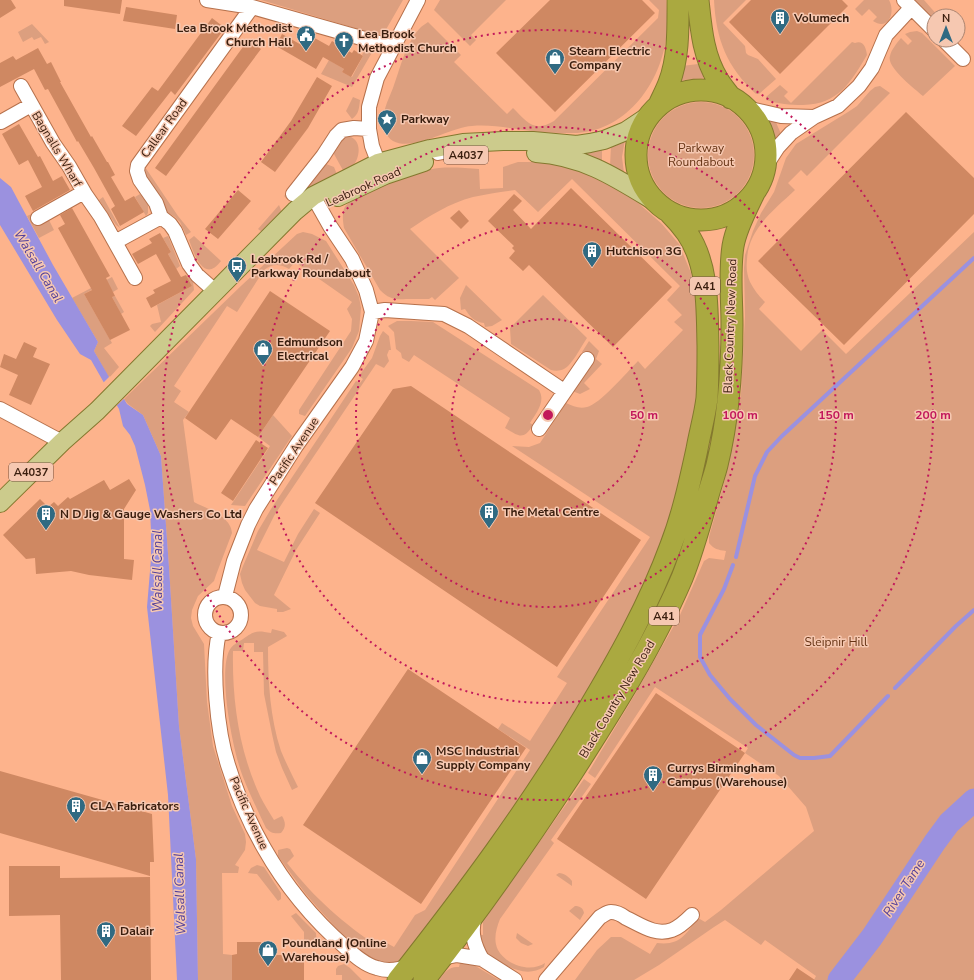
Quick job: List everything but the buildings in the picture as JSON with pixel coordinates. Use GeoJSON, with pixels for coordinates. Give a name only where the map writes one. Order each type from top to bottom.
{"type":"FeatureCollection","features":[{"type":"Feature","properties":{"kind":"highway","name":"A41"},"geometry":{"type":"LineString","coordinates":[[678,0],[678,30],[670,82],[641,130],[636,144],[636,166],[645,189],[662,207],[689,219],[710,220],[731,213],[743,205],[754,193],[762,179],[765,167],[766,152],[764,139],[758,125],[718,80],[708,58],[703,43],[698,0]]}},
{"type":"Feature","properties":{"kind":"highway"},"geometry":{"type":"LineString","coordinates":[[654,110],[668,99],[679,94],[696,90],[711,91],[739,103]]}},
{"type":"Feature","properties":{"kind":"highway","name":"Black Country New Road"},"geometry":{"type":"LineString","coordinates":[[424,980],[477,911],[552,803],[608,716],[636,671],[656,633],[682,577],[695,542],[718,457],[725,422],[732,336],[733,245],[739,225],[754,193]]}},
{"type":"Feature","properties":{"kind":"highway","name":"Black Country New Road"},"geometry":{"type":"LineString","coordinates":[[404,973],[453,910],[563,753],[613,668],[639,618],[672,544],[689,489],[707,399],[707,305],[705,281],[693,245],[687,234],[662,207]]}},
{"type":"Feature","properties":{"kind":"main road","name":"Leabrook Road"},"geometry":{"type":"LineString","coordinates":[[62,442],[97,411],[214,291],[281,227],[316,202],[349,191],[380,169],[430,149],[463,143],[503,141],[532,141],[577,145],[590,143],[604,140],[626,131],[654,110]]}},
{"type":"Feature","properties":{"kind":"main road","name":"Leabrook Road"},"geometry":{"type":"LineString","coordinates":[[380,169],[489,152],[519,151],[546,153],[572,159],[598,168],[662,207]]}},
{"type":"Feature","properties":{"kind":"main road","name":"A4037"},"geometry":{"type":"LineString","coordinates":[[0,503],[62,442]]}},
{"type":"Feature","properties":{"kind":"street"},"geometry":{"type":"LineString","coordinates":[[207,0],[252,7],[393,47]]}},
{"type":"Feature","properties":{"kind":"street"},"geometry":{"type":"LineString","coordinates":[[380,169],[372,146],[369,129],[369,107],[377,78],[418,0]]}},
{"type":"Feature","properties":{"kind":"street"},"geometry":{"type":"LineString","coordinates":[[765,167],[778,147],[791,133],[814,117],[838,106],[859,86],[872,68],[886,35],[908,4],[926,22]]}},
{"type":"Feature","properties":{"kind":"street","name":"Callear Road"},"geometry":{"type":"LineString","coordinates":[[214,291],[197,275],[189,264],[175,231],[170,224],[161,217],[156,203],[140,180],[137,171],[138,165],[252,7]]}},
{"type":"Feature","properties":{"kind":"street"},"geometry":{"type":"LineString","coordinates":[[952,48],[963,59]]}},
{"type":"Feature","properties":{"kind":"street","name":"Bagnalls Wharf"},"geometry":{"type":"LineString","coordinates":[[20,86],[53,143],[101,217],[135,278]]}},
{"type":"Feature","properties":{"kind":"street"},"geometry":{"type":"LineString","coordinates":[[739,103],[780,116],[814,117]]}},
{"type":"Feature","properties":{"kind":"street","name":"Bagnalls Wharf"},"geometry":{"type":"LineString","coordinates":[[1,122],[31,105]]}},
{"type":"Feature","properties":{"kind":"street"},"geometry":{"type":"LineString","coordinates":[[293,194],[342,130],[354,128],[369,129]]}},
{"type":"Feature","properties":{"kind":"street","name":"Bagnalls Wharf"},"geometry":{"type":"LineString","coordinates":[[38,218],[84,192]]}},
{"type":"Feature","properties":{"kind":"street","name":"Pacific Avenue"},"geometry":{"type":"LineString","coordinates":[[226,596],[234,561],[248,525],[296,446],[352,367],[366,341],[372,312],[366,290],[352,258],[316,202]]}},
{"type":"Feature","properties":{"kind":"street"},"geometry":{"type":"LineString","coordinates":[[115,242],[161,217]]}},
{"type":"Feature","properties":{"kind":"street"},"geometry":{"type":"LineString","coordinates":[[372,312],[385,310],[444,314],[468,326],[564,391]]}},
{"type":"Feature","properties":{"kind":"street"},"geometry":{"type":"LineString","coordinates":[[539,429],[587,359]]}},
{"type":"Feature","properties":{"kind":"street"},"geometry":{"type":"LineString","coordinates":[[0,409],[62,442]]}},
{"type":"Feature","properties":{"kind":"street"},"geometry":{"type":"LineString","coordinates":[[226,596],[237,602],[242,613],[242,619],[232,632],[219,633],[207,624],[205,613],[206,608],[213,599],[226,596]]}},
{"type":"Feature","properties":{"kind":"street","name":"Pacific Avenue"},"geometry":{"type":"LineString","coordinates":[[219,633],[215,656],[220,735],[227,764],[240,799],[265,850],[298,899],[331,935],[360,960],[376,968],[384,970],[398,970],[404,973]]}},
{"type":"Feature","properties":{"kind":"street"},"geometry":{"type":"LineString","coordinates":[[477,911],[472,929],[477,950],[482,959]]}},
{"type":"Feature","properties":{"kind":"street"},"geometry":{"type":"LineString","coordinates":[[546,980],[600,917],[605,914],[611,912],[619,914],[647,929],[657,932],[673,930],[692,915]]}},
{"type":"Feature","properties":{"kind":"street"},"geometry":{"type":"LineString","coordinates":[[442,958],[457,956],[482,959],[515,980]]}},
{"type":"Feature","properties":{"kind":"street","name":"Pacific Avenue"},"geometry":{"type":"LineString","coordinates":[[360,960],[374,980]]}},
{"type":"Feature","properties":{"kind":"green space"},"geometry":{"type":"Polygon","coordinates":[[[261,0],[403,0],[384,33],[378,35],[261,0]]]}},
{"type":"Feature","properties":{"kind":"green space"},"geometry":{"type":"Polygon","coordinates":[[[440,0],[506,0],[471,35],[476,40],[470,46],[434,10],[440,0]]]}},
{"type":"Feature","properties":{"kind":"green space"},"geometry":{"type":"Polygon","coordinates":[[[649,0],[666,0],[667,29],[662,57],[656,74],[647,90],[622,116],[607,125],[590,131],[571,133],[542,132],[494,126],[472,126],[463,127],[421,141],[402,144],[393,141],[388,136],[385,128],[384,113],[404,54],[416,33],[428,22],[461,55],[454,62],[507,114],[513,108],[522,118],[531,124],[541,126],[554,121],[658,18],[659,10],[649,0]]]}},
{"type":"Feature","properties":{"kind":"green space"},"geometry":{"type":"Polygon","coordinates":[[[714,0],[746,0],[723,23],[745,46],[746,53],[758,59],[776,79],[759,94],[756,94],[746,84],[730,63],[717,28],[714,0]]]}},
{"type":"Feature","properties":{"kind":"green space"},"geometry":{"type":"Polygon","coordinates":[[[864,0],[889,0],[892,10],[889,19],[883,24],[878,24],[873,21],[877,17],[869,9],[862,16],[855,9],[864,0]]]}},
{"type":"Feature","properties":{"kind":"green space"},"geometry":{"type":"Polygon","coordinates":[[[915,0],[924,0],[931,8],[926,8],[926,12],[915,0]]]}},
{"type":"Feature","properties":{"kind":"green space"},"geometry":{"type":"Polygon","coordinates":[[[32,24],[49,42],[45,44],[41,37],[34,40],[32,37],[23,42],[18,32],[32,24]]]}},
{"type":"Feature","properties":{"kind":"green space"},"geometry":{"type":"Polygon","coordinates":[[[917,31],[922,33],[926,37],[926,48],[937,48],[955,66],[923,96],[902,78],[892,66],[890,61],[892,51],[901,38],[908,45],[912,41],[905,34],[917,31]]]}},
{"type":"Feature","properties":{"kind":"green space"},"geometry":{"type":"Polygon","coordinates":[[[852,42],[862,43],[866,49],[867,55],[849,83],[835,96],[826,101],[803,105],[784,104],[766,100],[766,97],[780,85],[788,92],[784,96],[791,103],[852,42]]]}},
{"type":"Feature","properties":{"kind":"green space"},"geometry":{"type":"Polygon","coordinates":[[[366,47],[374,49],[352,87],[321,74],[329,60],[344,69],[342,72],[352,77],[366,47]]]}},
{"type":"Feature","properties":{"kind":"green space"},"geometry":{"type":"Polygon","coordinates":[[[698,64],[703,78],[684,80],[680,82],[682,66],[698,64]]]}},
{"type":"Feature","properties":{"kind":"green space","name":"Sleipnir Hill"},"geometry":{"type":"Polygon","coordinates":[[[880,86],[890,93],[807,176],[801,170],[788,183],[795,190],[771,213],[757,230],[748,249],[747,271],[752,285],[765,302],[759,309],[801,351],[822,330],[846,354],[974,232],[974,980],[814,980],[816,976],[765,940],[761,945],[725,920],[659,965],[634,980],[575,980],[597,950],[611,937],[621,937],[650,954],[657,943],[671,943],[682,938],[698,918],[705,922],[721,910],[814,831],[806,807],[779,776],[745,753],[748,748],[655,687],[595,778],[588,773],[680,615],[704,561],[709,558],[724,560],[726,551],[718,550],[713,547],[709,543],[709,537],[725,479],[741,394],[745,316],[744,268],[745,255],[753,231],[761,213],[774,192],[786,158],[796,144],[857,106],[870,91],[875,87],[880,86]]]}},
{"type":"Feature","properties":{"kind":"green space"},"geometry":{"type":"Polygon","coordinates":[[[353,97],[360,100],[357,113],[352,119],[346,111],[353,97]]]}},
{"type":"Feature","properties":{"kind":"green space","name":"Parkway Roundabout"},"geometry":{"type":"Polygon","coordinates":[[[701,102],[721,106],[738,118],[750,135],[754,155],[750,175],[738,192],[721,204],[701,208],[681,204],[664,192],[652,175],[648,155],[652,135],[664,118],[681,106],[701,102]]]}},
{"type":"Feature","properties":{"kind":"green space"},"geometry":{"type":"Polygon","coordinates":[[[775,120],[781,134],[777,139],[775,138],[770,123],[770,121],[775,120]]]}},
{"type":"Feature","properties":{"kind":"green space"},"geometry":{"type":"Polygon","coordinates":[[[345,136],[356,140],[359,151],[356,161],[345,174],[334,154],[334,149],[345,136]]]}},
{"type":"Feature","properties":{"kind":"green space"},"geometry":{"type":"Polygon","coordinates":[[[625,140],[622,157],[624,173],[610,166],[611,146],[625,140]]]}},
{"type":"Feature","properties":{"kind":"green space"},"geometry":{"type":"Polygon","coordinates":[[[602,147],[602,161],[576,153],[602,147]]]}},
{"type":"Feature","properties":{"kind":"green space"},"geometry":{"type":"Polygon","coordinates":[[[518,162],[558,164],[619,186],[662,224],[679,244],[691,273],[694,289],[697,313],[699,390],[669,529],[613,655],[493,840],[399,962],[392,964],[378,963],[366,955],[338,930],[317,907],[278,856],[278,850],[287,848],[290,849],[294,856],[287,863],[308,888],[330,910],[381,949],[385,942],[394,947],[415,915],[425,910],[530,750],[498,729],[502,723],[530,741],[567,683],[557,677],[650,537],[512,446],[529,447],[540,443],[566,403],[581,408],[592,405],[606,394],[638,361],[645,369],[683,330],[674,322],[682,315],[667,300],[680,286],[572,179],[538,212],[515,190],[473,197],[464,200],[440,210],[410,229],[459,278],[435,300],[432,297],[429,299],[395,299],[383,293],[344,228],[343,211],[350,202],[360,195],[387,182],[439,168],[464,168],[479,169],[480,189],[503,188],[503,167],[518,162]]]}},
{"type":"Feature","properties":{"kind":"green space"},"geometry":{"type":"Polygon","coordinates":[[[323,164],[334,167],[338,177],[294,205],[284,196],[323,164]]]}},
{"type":"Feature","properties":{"kind":"green space"},"geometry":{"type":"Polygon","coordinates":[[[145,167],[178,216],[191,232],[186,235],[180,222],[165,211],[145,176],[145,167]]]}},
{"type":"Feature","properties":{"kind":"green space"},"geometry":{"type":"Polygon","coordinates":[[[140,194],[148,204],[148,213],[146,216],[135,197],[140,194]]]}},
{"type":"Feature","properties":{"kind":"green space"},"geometry":{"type":"Polygon","coordinates":[[[103,197],[120,228],[116,225],[99,200],[103,197]]]}},
{"type":"Feature","properties":{"kind":"green space"},"geometry":{"type":"Polygon","coordinates":[[[279,205],[283,215],[262,232],[258,229],[279,205]]]}},
{"type":"Feature","properties":{"kind":"green space"},"geometry":{"type":"Polygon","coordinates":[[[34,213],[40,225],[49,220],[54,230],[39,238],[27,216],[34,213]]]}},
{"type":"Feature","properties":{"kind":"green space"},"geometry":{"type":"Polygon","coordinates":[[[303,232],[312,234],[326,241],[354,285],[359,297],[361,308],[359,331],[352,348],[305,416],[299,414],[299,410],[351,331],[352,319],[347,309],[352,302],[295,262],[289,269],[276,265],[270,266],[264,270],[237,312],[227,306],[174,386],[181,391],[174,402],[189,412],[183,420],[194,502],[211,510],[223,518],[231,527],[232,533],[214,581],[198,596],[192,610],[191,618],[193,626],[204,644],[207,702],[213,746],[232,806],[245,834],[246,842],[245,850],[235,865],[239,867],[238,873],[222,873],[223,954],[232,955],[232,980],[198,980],[196,859],[179,726],[161,456],[143,415],[128,404],[124,399],[242,285],[297,234],[303,232]]]}},
{"type":"Feature","properties":{"kind":"green space"},"geometry":{"type":"Polygon","coordinates":[[[168,236],[180,266],[176,269],[168,254],[171,252],[163,238],[168,236]]]}},
{"type":"Feature","properties":{"kind":"green space"},"geometry":{"type":"Polygon","coordinates":[[[194,236],[221,261],[215,267],[210,269],[205,268],[200,264],[189,240],[194,236]]]}},
{"type":"Feature","properties":{"kind":"green space"},"geometry":{"type":"Polygon","coordinates":[[[186,275],[193,282],[194,290],[155,332],[150,326],[161,322],[157,305],[192,286],[186,275]]]}},
{"type":"Feature","properties":{"kind":"green space"},"geometry":{"type":"Polygon","coordinates":[[[112,277],[118,289],[113,292],[104,283],[84,294],[112,343],[104,348],[119,367],[109,378],[94,351],[98,342],[72,298],[112,277]]]}},
{"type":"Feature","properties":{"kind":"green space"},"geometry":{"type":"Polygon","coordinates":[[[466,285],[502,320],[492,326],[485,327],[484,323],[473,319],[465,309],[461,310],[460,298],[466,285]]]}},
{"type":"Feature","properties":{"kind":"green space"},"geometry":{"type":"Polygon","coordinates":[[[543,295],[587,338],[570,364],[561,370],[551,370],[511,344],[510,328],[543,295]]]}},
{"type":"Feature","properties":{"kind":"green space"},"geometry":{"type":"Polygon","coordinates":[[[115,296],[124,312],[121,314],[112,297],[115,296]]]}},
{"type":"Feature","properties":{"kind":"green space"},"geometry":{"type":"Polygon","coordinates":[[[397,321],[433,322],[539,390],[541,394],[541,403],[530,423],[533,425],[530,430],[523,435],[517,435],[505,428],[510,418],[414,355],[409,362],[402,358],[401,353],[396,349],[394,332],[388,326],[397,321]]]}},
{"type":"Feature","properties":{"kind":"green space"},"geometry":{"type":"Polygon","coordinates":[[[383,331],[389,336],[391,350],[389,350],[387,355],[389,361],[384,368],[376,364],[274,516],[257,550],[284,562],[298,534],[314,509],[320,513],[296,550],[274,595],[291,609],[283,612],[277,612],[277,609],[260,606],[255,603],[245,590],[240,574],[258,531],[356,381],[360,383],[363,379],[359,376],[372,358],[383,331]]]}},
{"type":"Feature","properties":{"kind":"green space"},"geometry":{"type":"Polygon","coordinates":[[[589,341],[599,351],[596,359],[602,364],[584,383],[590,389],[580,394],[572,391],[593,360],[582,352],[589,341]]]}},
{"type":"Feature","properties":{"kind":"green space"},"geometry":{"type":"Polygon","coordinates":[[[273,415],[292,436],[245,506],[231,505],[270,446],[258,437],[273,415]]]}},
{"type":"Feature","properties":{"kind":"green space"},"geometry":{"type":"Polygon","coordinates":[[[272,629],[284,632],[287,636],[268,647],[268,673],[274,726],[281,751],[298,787],[292,790],[276,752],[264,694],[263,652],[254,652],[254,643],[244,643],[243,651],[233,651],[233,669],[238,725],[247,761],[260,796],[274,820],[282,816],[285,827],[281,833],[271,832],[266,828],[243,777],[231,732],[225,677],[226,662],[229,651],[232,647],[253,633],[259,631],[271,633],[272,629]]]}},
{"type":"Feature","properties":{"kind":"green space"},"geometry":{"type":"Polygon","coordinates":[[[584,779],[591,784],[551,840],[554,843],[500,919],[496,931],[496,946],[507,960],[519,966],[526,967],[539,966],[545,963],[544,967],[538,970],[526,972],[514,969],[491,956],[482,948],[479,935],[483,935],[483,922],[584,779]]]}},
{"type":"Feature","properties":{"kind":"green space"},"geometry":{"type":"Polygon","coordinates":[[[257,865],[264,867],[281,893],[281,899],[278,901],[257,874],[248,873],[251,868],[257,865]]]}},
{"type":"Feature","properties":{"kind":"green space"},"geometry":{"type":"Polygon","coordinates":[[[559,873],[565,874],[572,881],[572,886],[556,875],[559,873]]]}},
{"type":"Feature","properties":{"kind":"green space"},"geometry":{"type":"Polygon","coordinates":[[[575,906],[578,906],[584,911],[580,920],[569,911],[575,906]]]}},
{"type":"Feature","properties":{"kind":"green space"},"geometry":{"type":"Polygon","coordinates":[[[296,913],[316,933],[317,945],[304,942],[304,932],[291,916],[296,913]]]}},
{"type":"Feature","properties":{"kind":"green space"},"geometry":{"type":"Polygon","coordinates":[[[517,933],[533,944],[528,946],[521,943],[516,938],[517,933]]]}},
{"type":"Feature","properties":{"kind":"green space"},"geometry":{"type":"Polygon","coordinates":[[[460,963],[472,964],[499,980],[439,980],[445,972],[452,967],[459,967],[460,963]]]}},
{"type":"Feature","properties":{"kind":"green space"},"geometry":{"type":"Polygon","coordinates":[[[344,964],[362,980],[342,980],[342,975],[336,975],[336,969],[338,966],[344,964]]]}},
{"type":"Feature","properties":{"kind":"water","name":"Walsall Canal"},"geometry":{"type":"Polygon","coordinates":[[[0,178],[11,187],[53,265],[98,342],[94,351],[109,377],[127,404],[143,415],[161,456],[179,726],[196,859],[198,980],[177,980],[168,795],[147,607],[151,559],[151,531],[150,510],[145,485],[135,446],[130,435],[123,426],[119,409],[91,360],[80,354],[57,320],[0,225],[0,178]]]}},
{"type":"Feature","properties":{"kind":"pier"},"geometry":{"type":"Polygon","coordinates":[[[110,376],[125,398],[115,407],[102,384],[110,376]]]}},
{"type":"Feature","properties":{"kind":"waterway"},"geometry":{"type":"LineString","coordinates":[[736,557],[755,476],[767,452],[782,436],[974,258]]}},
{"type":"Feature","properties":{"kind":"waterway"},"geometry":{"type":"LineString","coordinates":[[733,565],[724,589],[700,635],[700,657],[710,675],[730,699],[756,725],[794,755],[800,758],[830,756],[888,696]]}},
{"type":"Feature","properties":{"kind":"waterway"},"geometry":{"type":"LineString","coordinates":[[895,688],[956,626],[974,610]]}},
{"type":"Feature","properties":{"kind":"waterway","name":"River Tame"},"geometry":{"type":"LineString","coordinates":[[839,980],[872,937],[949,823],[974,800]]}},
{"type":"Feature","properties":{"kind":"place","name":"Volumech"},"geometry":{"type":"Point","coordinates":[780,35]}},
{"type":"Feature","properties":{"kind":"place","name":"Lea Brook Methodist Church Hall"},"geometry":{"type":"Point","coordinates":[306,52]}},
{"type":"Feature","properties":{"kind":"place","name":"Lea Brook Methodist Church"},"geometry":{"type":"Point","coordinates":[344,58]}},
{"type":"Feature","properties":{"kind":"place","name":"Stearn Electric Company"},"geometry":{"type":"Point","coordinates":[555,75]}},
{"type":"Feature","properties":{"kind":"place","name":"Parkway"},"geometry":{"type":"Point","coordinates":[387,136]}},
{"type":"Feature","properties":{"kind":"place","name":"Hutchison 3G"},"geometry":{"type":"Point","coordinates":[592,268]}},
{"type":"Feature","properties":{"kind":"place","name":"Leabrook Rd / Parkway Roundabout"},"geometry":{"type":"Point","coordinates":[237,283]}},
{"type":"Feature","properties":{"kind":"place","name":"Edmundson Electrical"},"geometry":{"type":"Point","coordinates":[263,366]}},
{"type":"Feature","properties":{"kind":"place","name":"The Metal Centre"},"geometry":{"type":"Point","coordinates":[489,529]}},
{"type":"Feature","properties":{"kind":"place","name":"N D Jig & Gauge Washers Co Ltd"},"geometry":{"type":"Point","coordinates":[46,531]}},
{"type":"Feature","properties":{"kind":"place","name":"MSC Industrial Supply Company"},"geometry":{"type":"Point","coordinates":[422,775]}},
{"type":"Feature","properties":{"kind":"place","name":"Currys Birmingham Campus (Warehouse)"},"geometry":{"type":"Point","coordinates":[653,792]}},
{"type":"Feature","properties":{"kind":"place","name":"CLA Fabricators"},"geometry":{"type":"Point","coordinates":[76,823]}},
{"type":"Feature","properties":{"kind":"place","name":"Dalair"},"geometry":{"type":"Point","coordinates":[106,948]}},
{"type":"Feature","properties":{"kind":"place","name":"Poundland (Online Warehouse)"},"geometry":{"type":"Point","coordinates":[268,967]}}]}
